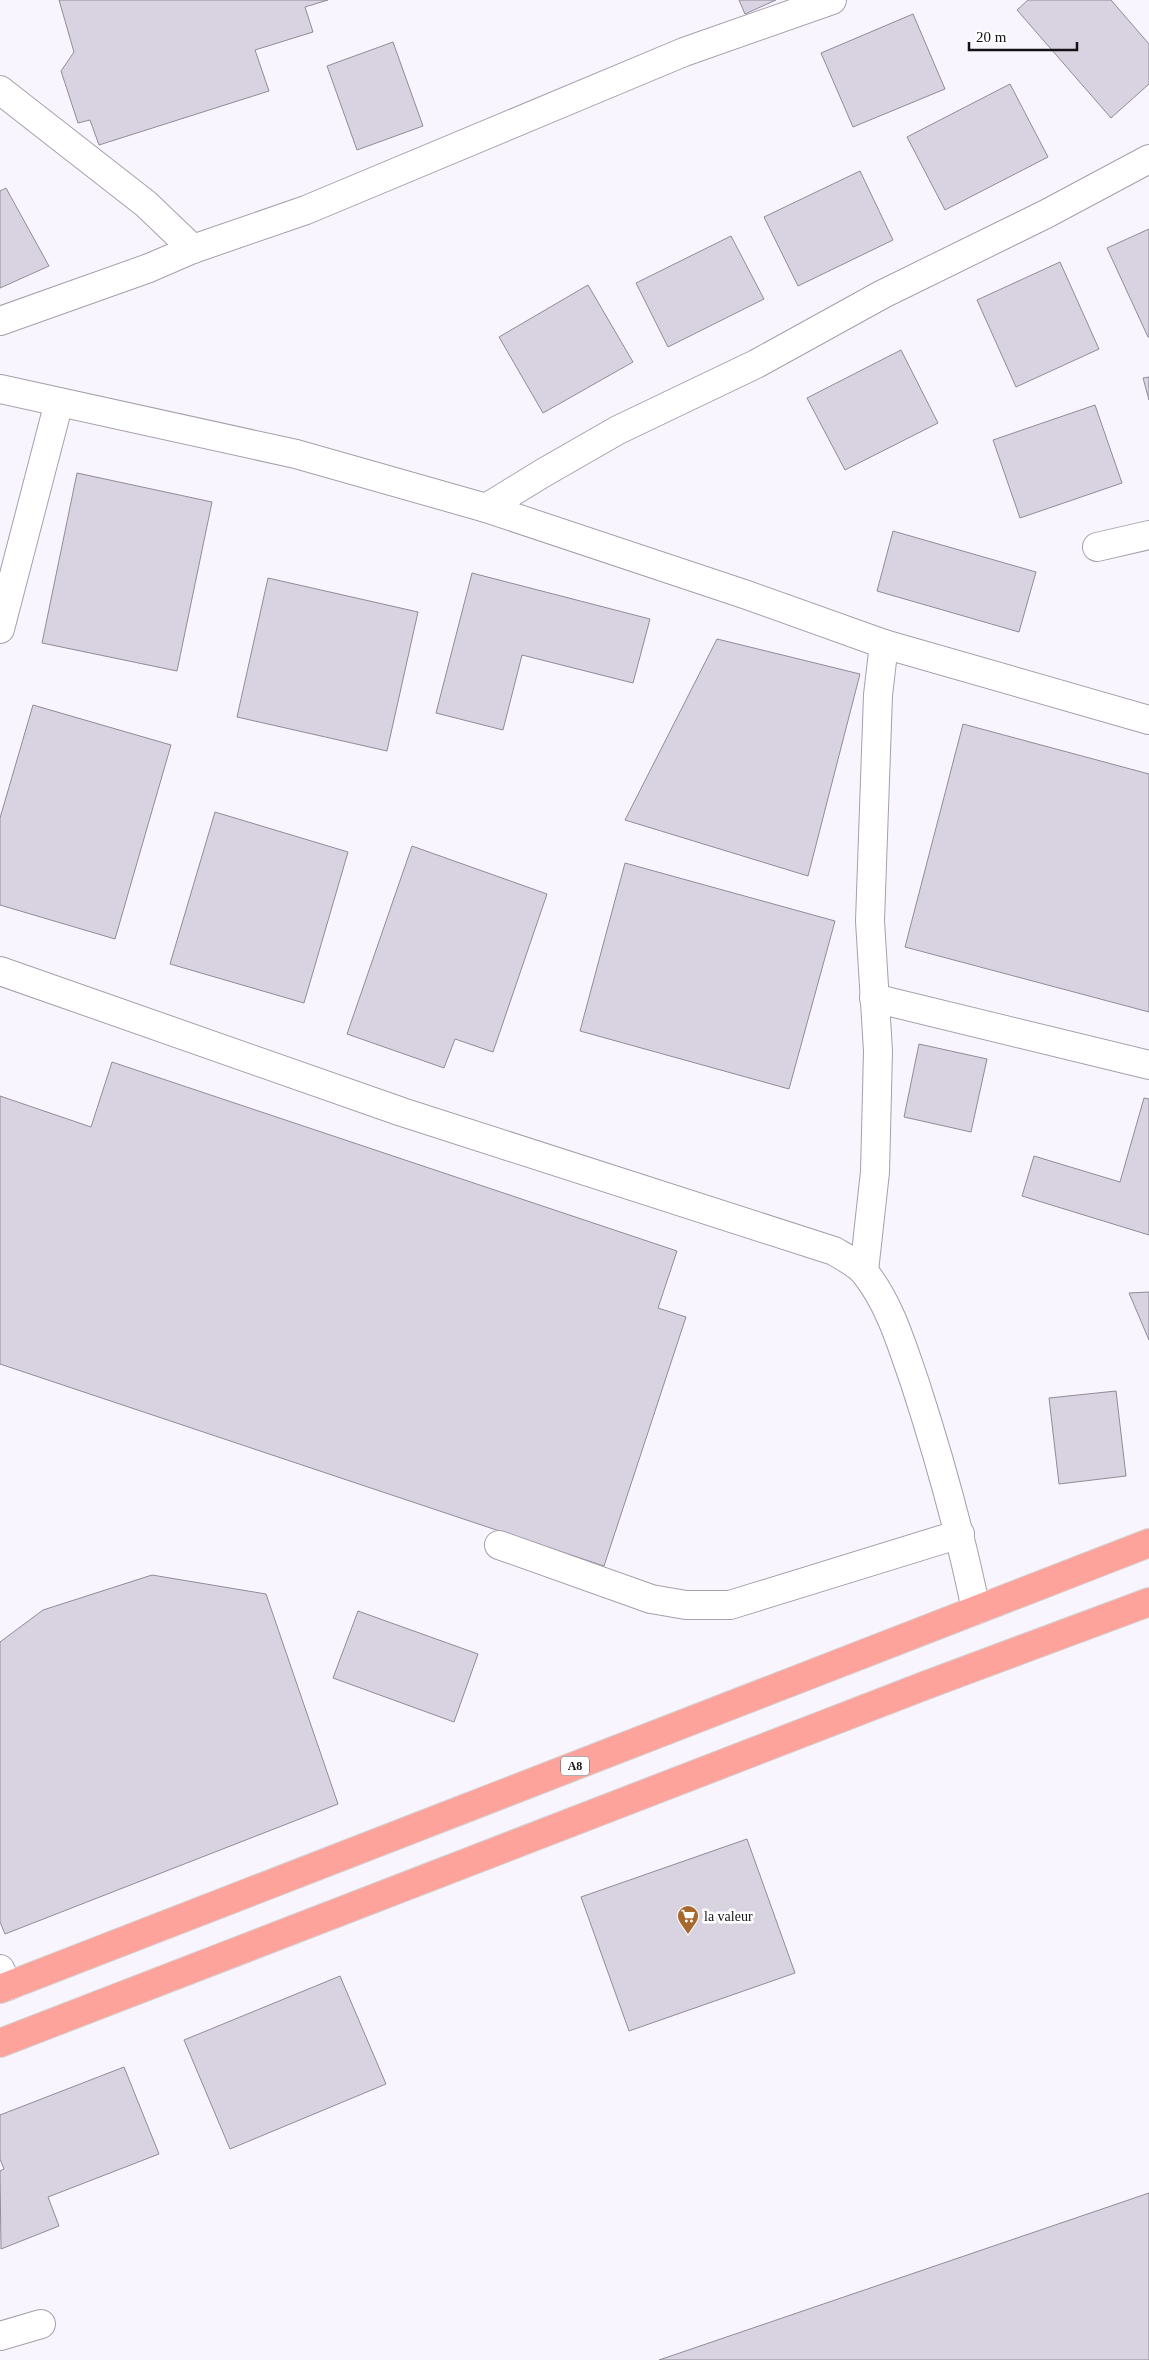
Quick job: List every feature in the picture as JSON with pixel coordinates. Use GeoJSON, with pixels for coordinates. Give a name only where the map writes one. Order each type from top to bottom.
{"type":"FeatureCollection","features":[{"type":"Feature","properties":{"kind":"highway","name":"A8"},"geometry":{"type":"LineString","coordinates":[[2,1982],[1149,1543]]}},
{"type":"Feature","properties":{"kind":"highway"},"geometry":{"type":"LineString","coordinates":[[0,2042],[929,1684],[1149,1602]]}},
{"type":"Feature","properties":{"kind":"street"},"geometry":{"type":"LineString","coordinates":[[0,322],[149,268],[193,249],[306,210],[684,52],[832,0]]}},
{"type":"Feature","properties":{"kind":"street"},"geometry":{"type":"LineString","coordinates":[[0,90],[146,204],[193,249]]}},
{"type":"Feature","properties":{"kind":"street"},"geometry":{"type":"LineString","coordinates":[[486,508],[618,430],[756,364],[883,294],[1046,214],[1149,159]]}},
{"type":"Feature","properties":{"kind":"street"},"geometry":{"type":"LineString","coordinates":[[0,389],[296,454],[486,508],[744,594],[884,644],[1149,720]]}},
{"type":"Feature","properties":{"kind":"street"},"geometry":{"type":"LineString","coordinates":[[0,629],[59,402]]}},
{"type":"Feature","properties":{"kind":"street"},"geometry":{"type":"LineString","coordinates":[[1097,547],[1149,536]]}},
{"type":"Feature","properties":{"kind":"street"},"geometry":{"type":"LineString","coordinates":[[864,1271],[875,1172],[878,1051],[870,921],[878,695],[884,644]]}},
{"type":"Feature","properties":{"kind":"street"},"geometry":{"type":"LineString","coordinates":[[0,971],[402,1112],[788,1234],[834,1251],[864,1271],[886,1305],[941,1462],[960,1534],[976,1610]]}},
{"type":"Feature","properties":{"kind":"street"},"geometry":{"type":"LineString","coordinates":[[874,998],[1149,1065]]}},
{"type":"Feature","properties":{"kind":"street"},"geometry":{"type":"LineString","coordinates":[[499,1545],[651,1598],[686,1605],[730,1605],[960,1534]]}},
{"type":"Feature","properties":{"kind":"street"},"geometry":{"type":"LineString","coordinates":[[0,2336],[40,2324]]}},
{"type":"Feature","properties":{"kind":"building"},"geometry":{"type":"Polygon","coordinates":[[[59,0],[328,0],[305,7],[313,32],[255,50],[269,91],[99,145],[90,120],[78,123],[61,71],[74,52],[59,0]]]}},
{"type":"Feature","properties":{"kind":"building"},"geometry":{"type":"Polygon","coordinates":[[[739,0],[776,0],[745,14],[739,0]]]}},
{"type":"Feature","properties":{"kind":"building"},"geometry":{"type":"Polygon","coordinates":[[[1028,0],[1111,0],[1149,44],[1149,84],[1111,118],[1017,10],[1028,0]]]}},
{"type":"Feature","properties":{"kind":"building"},"geometry":{"type":"Polygon","coordinates":[[[913,14],[945,89],[853,127],[821,53],[913,14]]]}},
{"type":"Feature","properties":{"kind":"building"},"geometry":{"type":"Polygon","coordinates":[[[393,42],[423,126],[357,150],[327,66],[393,42]]]}},
{"type":"Feature","properties":{"kind":"building"},"geometry":{"type":"Polygon","coordinates":[[[1010,84],[1048,157],[945,210],[907,137],[1010,84]]]}},
{"type":"Feature","properties":{"kind":"building"},"geometry":{"type":"Polygon","coordinates":[[[860,171],[893,240],[798,286],[764,217],[860,171]]]}},
{"type":"Feature","properties":{"kind":"building"},"geometry":{"type":"Polygon","coordinates":[[[6,188],[49,266],[0,288],[0,191],[6,188]]]}},
{"type":"Feature","properties":{"kind":"building"},"geometry":{"type":"Polygon","coordinates":[[[1149,229],[1149,337],[1148,337],[1107,248],[1149,229]]]}},
{"type":"Feature","properties":{"kind":"building"},"geometry":{"type":"Polygon","coordinates":[[[731,236],[764,299],[668,347],[636,283],[731,236]]]}},
{"type":"Feature","properties":{"kind":"building"},"geometry":{"type":"Polygon","coordinates":[[[1060,262],[1099,349],[1016,387],[977,300],[1060,262]]]}},
{"type":"Feature","properties":{"kind":"building"},"geometry":{"type":"Polygon","coordinates":[[[588,285],[633,362],[543,413],[499,337],[588,285]]]}},
{"type":"Feature","properties":{"kind":"building"},"geometry":{"type":"Polygon","coordinates":[[[901,350],[938,423],[845,470],[807,398],[901,350]]]}},
{"type":"Feature","properties":{"kind":"building"},"geometry":{"type":"Polygon","coordinates":[[[1149,377],[1149,400],[1143,378],[1149,377]]]}},
{"type":"Feature","properties":{"kind":"building"},"geometry":{"type":"Polygon","coordinates":[[[1095,405],[1122,483],[1020,518],[993,440],[1095,405]]]}},
{"type":"Feature","properties":{"kind":"building"},"geometry":{"type":"Polygon","coordinates":[[[77,473],[212,502],[177,671],[42,643],[77,473]]]}},
{"type":"Feature","properties":{"kind":"building"},"geometry":{"type":"Polygon","coordinates":[[[893,531],[1036,572],[1019,632],[877,591],[893,531]]]}},
{"type":"Feature","properties":{"kind":"building"},"geometry":{"type":"Polygon","coordinates":[[[472,573],[650,619],[633,683],[522,655],[503,730],[436,713],[472,573]]]}},
{"type":"Feature","properties":{"kind":"building"},"geometry":{"type":"Polygon","coordinates":[[[268,578],[418,612],[387,751],[237,717],[268,578]]]}},
{"type":"Feature","properties":{"kind":"building"},"geometry":{"type":"Polygon","coordinates":[[[717,639],[860,674],[808,876],[625,820],[717,639]]]}},
{"type":"Feature","properties":{"kind":"building"},"geometry":{"type":"Polygon","coordinates":[[[33,705],[171,745],[115,939],[0,905],[0,818],[33,705]]]}},
{"type":"Feature","properties":{"kind":"building"},"geometry":{"type":"Polygon","coordinates":[[[963,724],[1149,774],[1149,1012],[905,947],[963,724]]]}},
{"type":"Feature","properties":{"kind":"building"},"geometry":{"type":"Polygon","coordinates":[[[215,812],[348,852],[304,1003],[170,964],[215,812]]]}},
{"type":"Feature","properties":{"kind":"building"},"geometry":{"type":"Polygon","coordinates":[[[412,846],[547,894],[493,1052],[455,1039],[444,1068],[347,1034],[412,846]]]}},
{"type":"Feature","properties":{"kind":"building"},"geometry":{"type":"Polygon","coordinates":[[[625,863],[835,921],[789,1089],[580,1031],[625,863]]]}},
{"type":"Feature","properties":{"kind":"building"},"geometry":{"type":"Polygon","coordinates":[[[919,1044],[987,1059],[971,1132],[904,1117],[919,1044]]]}},
{"type":"Feature","properties":{"kind":"building"},"geometry":{"type":"Polygon","coordinates":[[[112,1062],[677,1251],[658,1308],[686,1317],[604,1566],[0,1364],[0,1096],[91,1127],[112,1062]]]}},
{"type":"Feature","properties":{"kind":"building"},"geometry":{"type":"Polygon","coordinates":[[[1144,1098],[1149,1099],[1149,1235],[1022,1196],[1034,1156],[1120,1182],[1144,1098]]]}},
{"type":"Feature","properties":{"kind":"building"},"geometry":{"type":"Polygon","coordinates":[[[1149,1292],[1149,1340],[1129,1293],[1149,1292]]]}},
{"type":"Feature","properties":{"kind":"building"},"geometry":{"type":"Polygon","coordinates":[[[1116,1391],[1126,1476],[1059,1484],[1049,1398],[1116,1391]]]}},
{"type":"Feature","properties":{"kind":"building"},"geometry":{"type":"Polygon","coordinates":[[[152,1575],[266,1594],[338,1804],[5,1934],[0,1922],[0,1642],[43,1610],[152,1575]]]}},
{"type":"Feature","properties":{"kind":"building"},"geometry":{"type":"Polygon","coordinates":[[[358,1611],[478,1654],[454,1722],[333,1678],[358,1611]]]}},
{"type":"Feature","properties":{"kind":"building","name":"la valeur"},"geometry":{"type":"Polygon","coordinates":[[[747,1839],[795,1973],[629,2031],[581,1897],[747,1839]]]}},
{"type":"Feature","properties":{"kind":"building"},"geometry":{"type":"Polygon","coordinates":[[[340,1976],[386,2084],[230,2149],[184,2040],[340,1976]]]}},
{"type":"Feature","properties":{"kind":"building"},"geometry":{"type":"Polygon","coordinates":[[[124,2067],[159,2154],[48,2197],[59,2226],[1,2249],[0,2171],[4,2169],[0,2159],[0,2115],[124,2067]]]}},
{"type":"Feature","properties":{"kind":"building"},"geometry":{"type":"Polygon","coordinates":[[[1149,2193],[1149,2360],[659,2360],[1149,2193]]]}},
{"type":"Feature","properties":{"kind":"place","name":"la valeur"},"geometry":{"type":"Point","coordinates":[688,1935]}}]}
